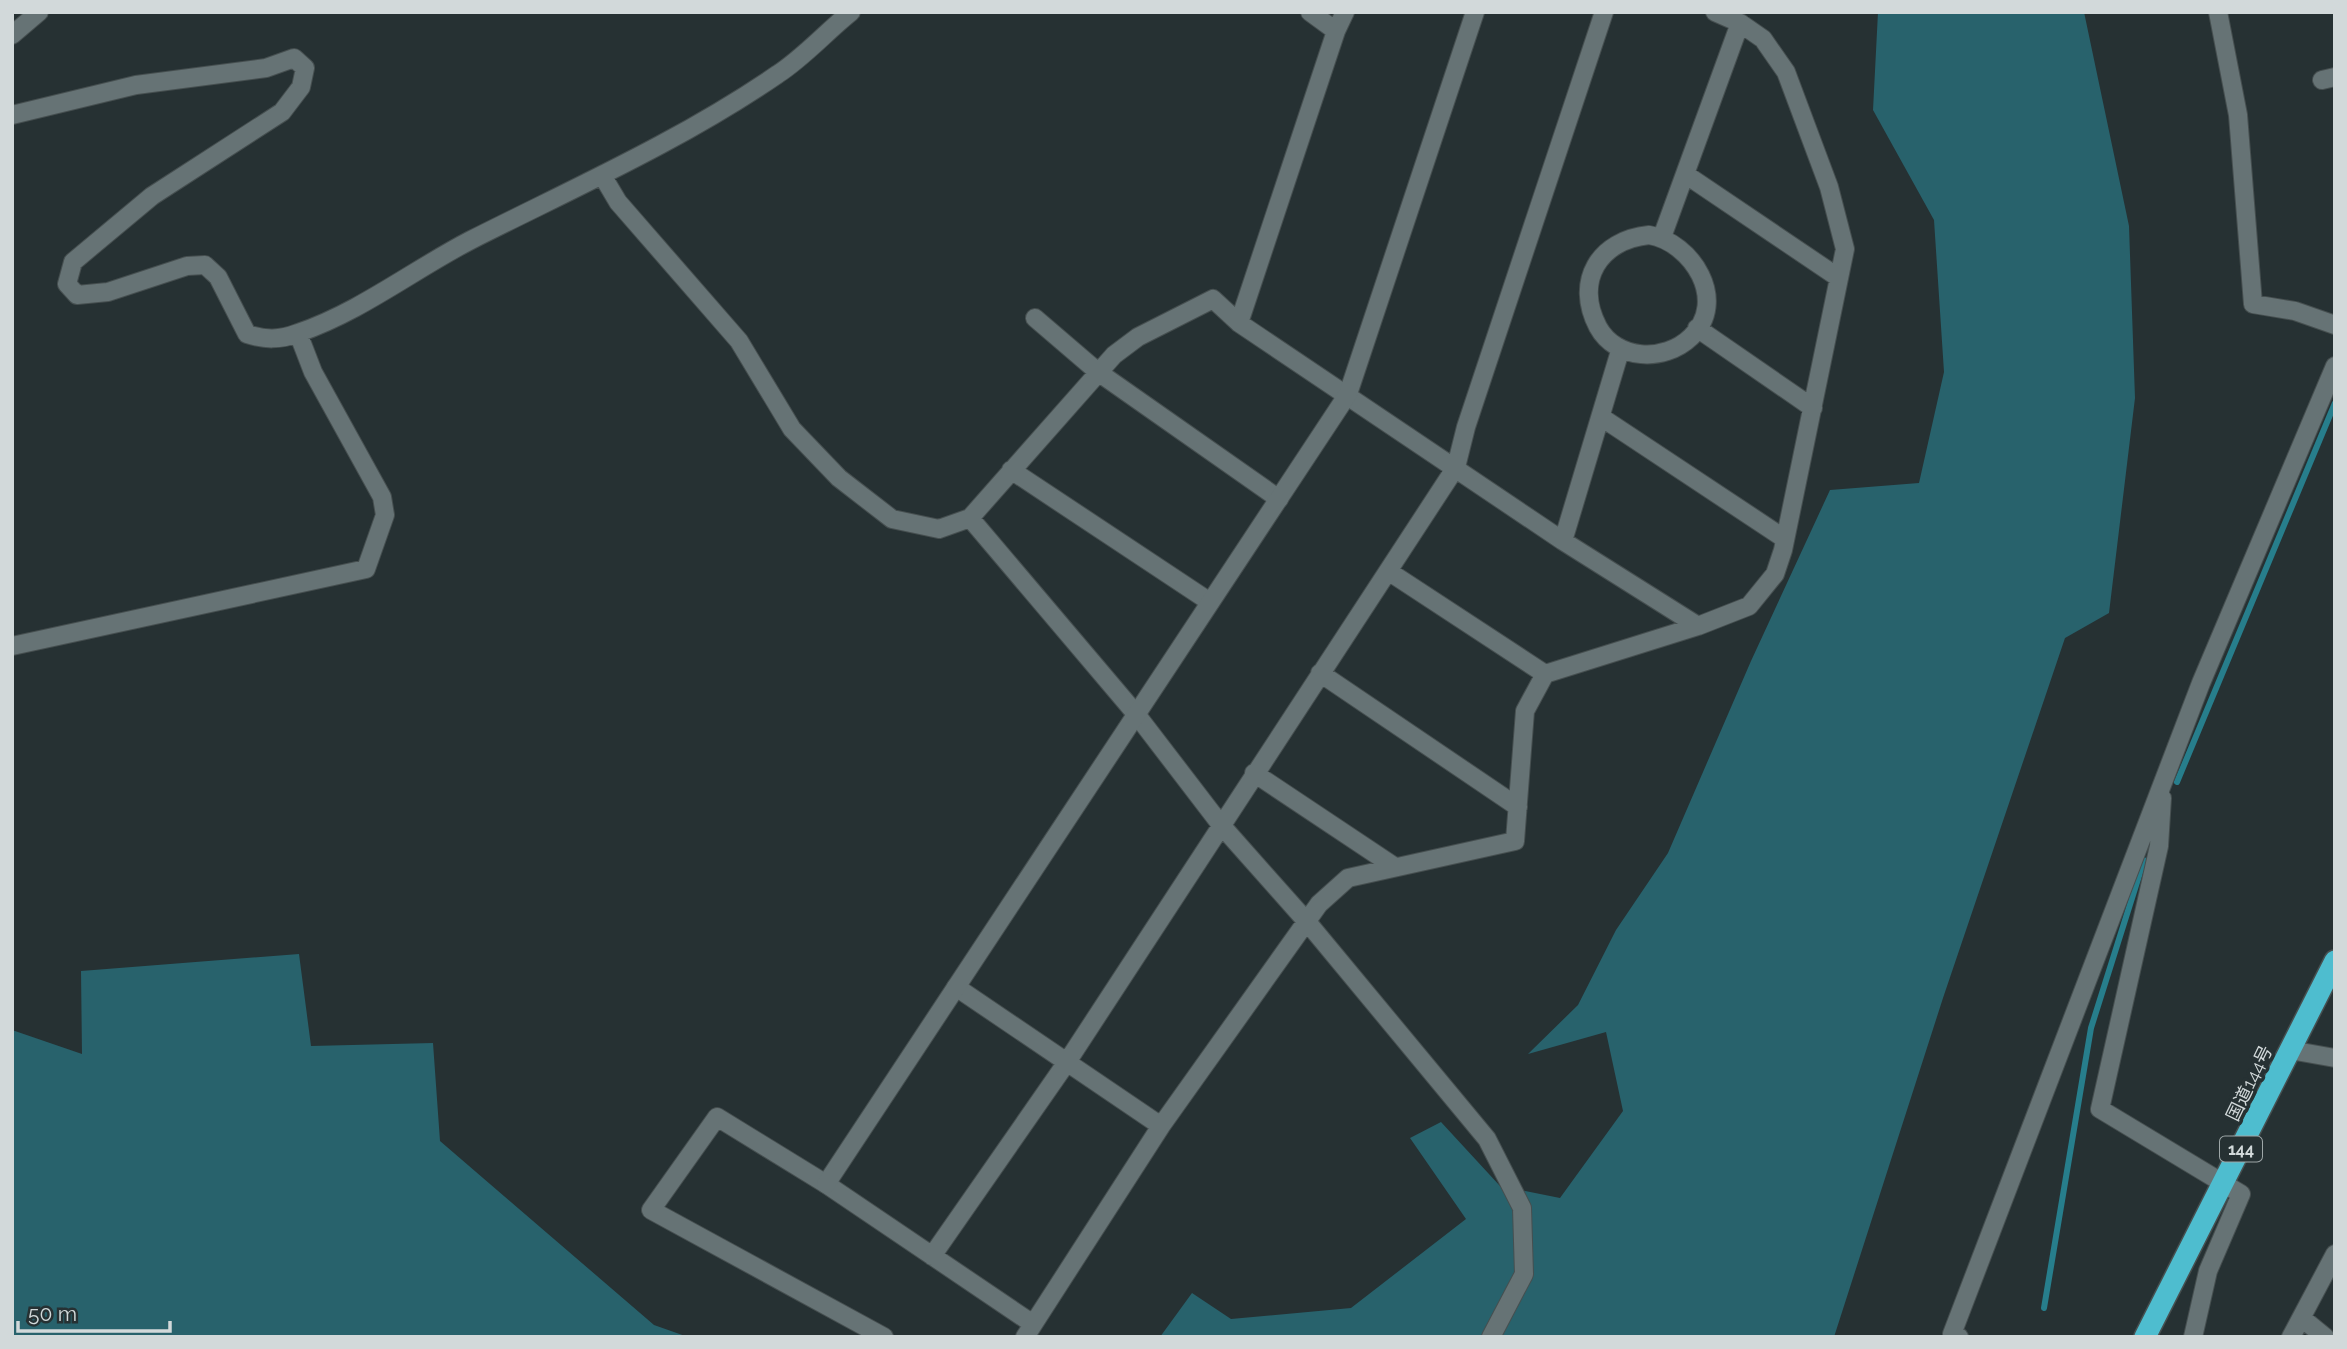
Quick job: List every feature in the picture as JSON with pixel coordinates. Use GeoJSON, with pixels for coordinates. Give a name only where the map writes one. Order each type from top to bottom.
{"type":"FeatureCollection","features":[{"type":"Feature","properties":{"kind":"highway","name":"国道144号"},"geometry":{"type":"LineString","coordinates":[[2145,1337],[2335,961]]}},
{"type":"Feature","properties":{"kind":"street"},"geometry":{"type":"LineString","coordinates":[[12,35],[39,12]]}},
{"type":"Feature","properties":{"kind":"street"},"geometry":{"type":"LineString","coordinates":[[12,116],[135,85],[266,68],[293,58],[305,68],[301,87],[282,112],[152,196],[73,262],[67,284],[77,295],[108,292],[187,265],[205,265],[218,277],[247,334],[266,340],[298,333],[375,296],[468,242],[603,175],[780,73],[850,12]]}},
{"type":"Feature","properties":{"kind":"street"},"geometry":{"type":"LineString","coordinates":[[1310,12],[1336,31]]}},
{"type":"Feature","properties":{"kind":"street"},"geometry":{"type":"LineString","coordinates":[[1239,323],[1336,31],[1345,12]]}},
{"type":"Feature","properties":{"kind":"street"},"geometry":{"type":"LineString","coordinates":[[826,1184],[1348,394],[1475,12]]}},
{"type":"Feature","properties":{"kind":"street"},"geometry":{"type":"LineString","coordinates":[[932,1256],[1067,1062],[1456,467],[1470,415],[1604,12]]}},
{"type":"Feature","properties":{"kind":"street"},"geometry":{"type":"LineString","coordinates":[[884,1337],[651,1210],[717,1117],[826,1184],[932,1256],[1029,1331],[1161,1126],[1319,904],[1348,878],[1516,841],[1525,711],[1545,674],[1698,626],[1749,606],[1775,574],[1785,539],[1845,249],[1829,187],[1786,72],[1763,39],[1740,23],[1715,12]]}},
{"type":"Feature","properties":{"kind":"street"},"geometry":{"type":"LineString","coordinates":[[2218,12],[2238,115],[2253,304],[2295,311],[2335,325]]}},
{"type":"Feature","properties":{"kind":"street"},"geometry":{"type":"LineString","coordinates":[[1662,237],[1740,23]]}},
{"type":"Feature","properties":{"kind":"street"},"geometry":{"type":"LineString","coordinates":[[1685,174],[1839,278]]}},
{"type":"Feature","properties":{"kind":"street"},"geometry":{"type":"LineString","coordinates":[[603,175],[618,202],[739,341],[792,429],[839,478],[892,519],[939,529],[970,518],[1098,372],[1138,337],[1213,299],[1239,323],[1563,541],[1698,626]]}},
{"type":"Feature","properties":{"kind":"street"},"geometry":{"type":"LineString","coordinates":[[1636,237],[1662,237],[1682,249],[1695,264],[1704,283],[1706,302],[1697,328],[1691,337],[1653,354],[1620,351],[1603,336],[1592,316],[1587,295],[1592,274],[1605,253],[1636,237]]}},
{"type":"Feature","properties":{"kind":"street"},"geometry":{"type":"LineString","coordinates":[[1035,318],[1098,372],[1279,499]]}},
{"type":"Feature","properties":{"kind":"street"},"geometry":{"type":"LineString","coordinates":[[1697,328],[1813,408]]}},
{"type":"Feature","properties":{"kind":"street"},"geometry":{"type":"LineString","coordinates":[[12,646],[366,569],[385,515],[382,498],[313,372],[298,333]]}},
{"type":"Feature","properties":{"kind":"street"},"geometry":{"type":"LineString","coordinates":[[1563,541],[1620,351]]}},
{"type":"Feature","properties":{"kind":"street"},"geometry":{"type":"LineString","coordinates":[[1954,1336],[2200,683],[2335,366]]}},
{"type":"Feature","properties":{"kind":"street"},"geometry":{"type":"LineString","coordinates":[[1601,417],[1785,539]]}},
{"type":"Feature","properties":{"kind":"street"},"geometry":{"type":"LineString","coordinates":[[1011,470],[1210,602]]}},
{"type":"Feature","properties":{"kind":"street"},"geometry":{"type":"LineString","coordinates":[[970,518],[1136,714],[1221,825],[1308,923],[1487,1139],[1522,1208],[1524,1274],[1491,1337]]}},
{"type":"Feature","properties":{"kind":"street"},"geometry":{"type":"LineString","coordinates":[[1388,571],[1545,674]]}},
{"type":"Feature","properties":{"kind":"street"},"geometry":{"type":"LineString","coordinates":[[1320,673],[1518,807]]}},
{"type":"Feature","properties":{"kind":"street"},"geometry":{"type":"LineString","coordinates":[[1254,773],[1395,867]]}},
{"type":"Feature","properties":{"kind":"street"},"geometry":{"type":"LineString","coordinates":[[2163,780],[2159,846],[2100,1109],[2241,1194],[2208,1272],[2193,1337]]}},
{"type":"Feature","properties":{"kind":"street"},"geometry":{"type":"LineString","coordinates":[[956,987],[1161,1126]]}},
{"type":"Feature","properties":{"kind":"street"},"geometry":{"type":"LineString","coordinates":[[2290,1050],[2335,1058]]}},
{"type":"Feature","properties":{"kind":"street"},"geometry":{"type":"LineString","coordinates":[[2291,1337],[2335,1254]]}},
{"type":"Feature","properties":{"kind":"street"},"geometry":{"type":"LineString","coordinates":[[2303,1318],[2325,1337]]}},
{"type":"Feature","properties":{"kind":"shaded area"},"geometry":{"type":"Polygon","coordinates":[[[1878,12],[2084,12],[2129,226],[2135,398],[2109,613],[2065,638],[1943,998],[1834,1337],[1160,1337],[1192,1293],[1231,1319],[1351,1308],[1466,1219],[1410,1138],[1441,1122],[1500,1186],[1560,1198],[1623,1111],[1606,1032],[1528,1054],[1578,1005],[1616,930],[1668,853],[1751,661],[1830,490],[1919,483],[1944,372],[1934,220],[1873,110],[1878,12]]]}},
{"type":"Feature","properties":{"kind":"shaded area"},"geometry":{"type":"Polygon","coordinates":[[[299,954],[311,1046],[433,1043],[440,1141],[654,1325],[688,1337],[12,1337],[12,1030],[82,1054],[81,971],[299,954]]]}},
{"type":"Feature","properties":{"kind":"waterway"},"geometry":{"type":"LineString","coordinates":[[2177,782],[2335,403]]}},
{"type":"Feature","properties":{"kind":"waterway"},"geometry":{"type":"LineString","coordinates":[[2044,1308],[2091,1028],[2144,860]]}}]}
